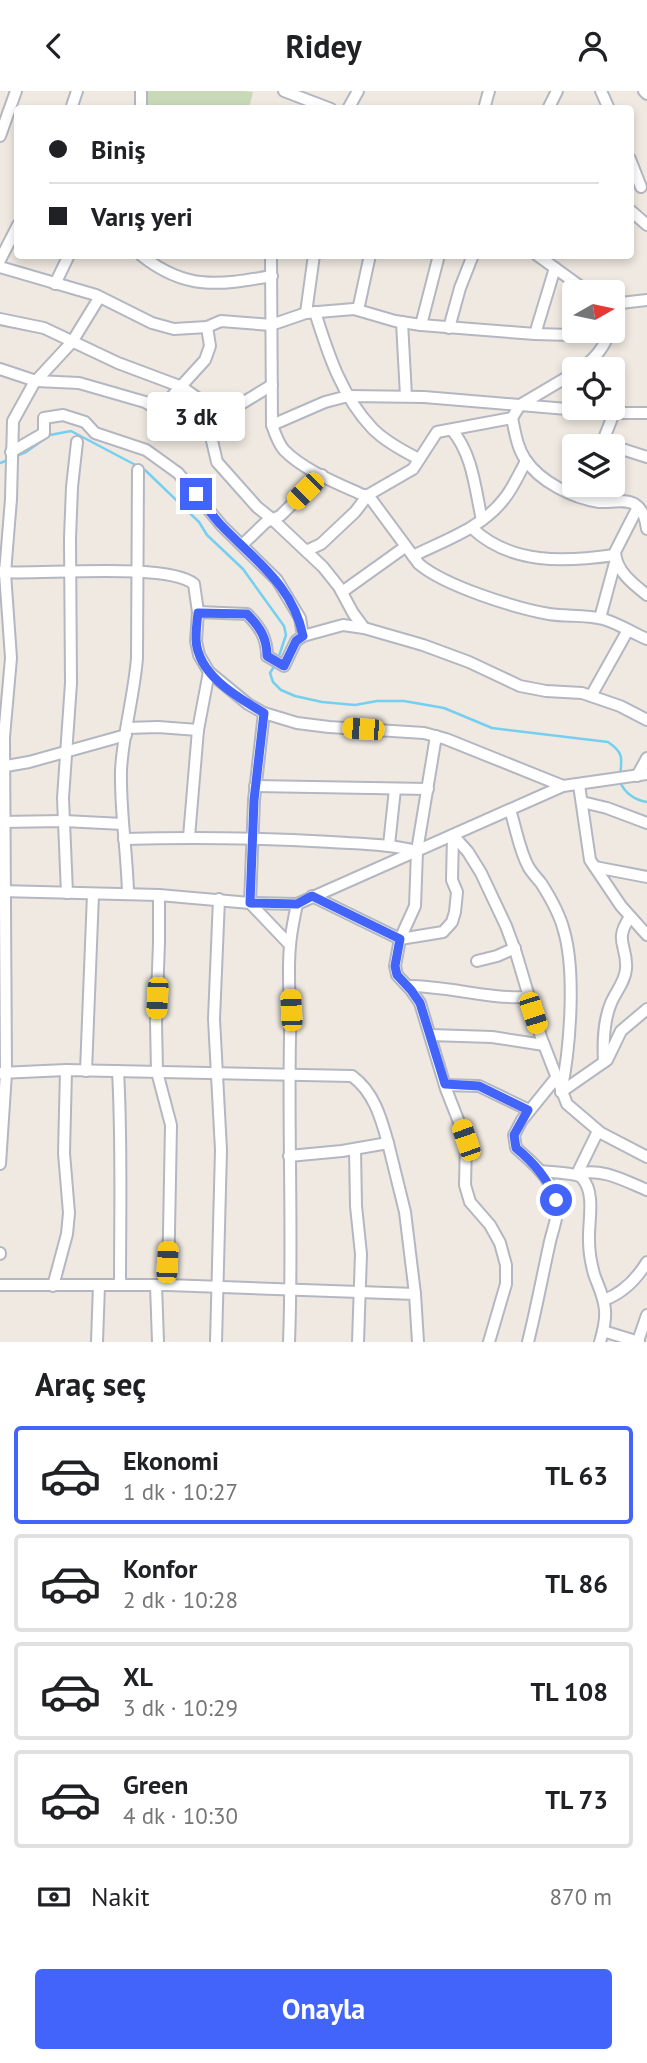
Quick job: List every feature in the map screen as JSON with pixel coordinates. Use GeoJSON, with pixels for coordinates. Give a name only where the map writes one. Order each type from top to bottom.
{"type":"FeatureCollection","features":[{"type":"Feature","properties":{"kind":"street"},"geometry":{"type":"LineString","coordinates":[[0,136],[16,91]]}},
{"type":"Feature","properties":{"kind":"street"},"geometry":{"type":"LineString","coordinates":[[287,91],[321,105]]}},
{"type":"Feature","properties":{"kind":"street"},"geometry":{"type":"LineString","coordinates":[[0,261],[14,233]]}},
{"type":"Feature","properties":{"kind":"street"},"geometry":{"type":"LineString","coordinates":[[55,284],[67,259]]}},
{"type":"Feature","properties":{"kind":"street"},"geometry":{"type":"LineString","coordinates":[[146,259],[156,268],[179,279],[205,283],[231,283],[272,276]]}},
{"type":"Feature","properties":{"kind":"street"},"geometry":{"type":"LineString","coordinates":[[271,259],[272,425],[276,438],[284,450],[297,461],[363,495],[368,495]]}},
{"type":"Feature","properties":{"kind":"street"},"geometry":{"type":"LineString","coordinates":[[314,259],[310,313],[348,396],[374,430],[398,449],[419,459]]}},
{"type":"Feature","properties":{"kind":"street"},"geometry":{"type":"LineString","coordinates":[[358,310],[369,259]]}},
{"type":"Feature","properties":{"kind":"street"},"geometry":{"type":"LineString","coordinates":[[421,325],[438,259]]}},
{"type":"Feature","properties":{"kind":"street"},"geometry":{"type":"LineString","coordinates":[[449,328],[471,259]]}},
{"type":"Feature","properties":{"kind":"street"},"geometry":{"type":"LineString","coordinates":[[543,259],[572,280]]}},
{"type":"Feature","properties":{"kind":"street"},"geometry":{"type":"LineString","coordinates":[[0,267],[99,298],[152,323],[174,329],[207,327],[221,321],[271,325],[310,313],[338,309],[358,310],[421,325],[562,334]]}},
{"type":"Feature","properties":{"kind":"street"},"geometry":{"type":"LineString","coordinates":[[535,334],[555,268]]}},
{"type":"Feature","properties":{"kind":"street"},"geometry":{"type":"LineString","coordinates":[[0,1164],[3,1073],[2,766],[11,658],[3,573],[13,421],[36,381],[72,342],[99,298]]}},
{"type":"Feature","properties":{"kind":"street"},"geometry":{"type":"LineString","coordinates":[[625,303],[647,300]]}},
{"type":"Feature","properties":{"kind":"street"},"geometry":{"type":"LineString","coordinates":[[0,319],[44,328],[118,363],[182,387],[196,397],[205,411],[218,463],[257,507],[323,567],[364,628]]}},
{"type":"Feature","properties":{"kind":"street"},"geometry":{"type":"LineString","coordinates":[[402,322],[406,397]]}},
{"type":"Feature","properties":{"kind":"street"},"geometry":{"type":"LineString","coordinates":[[0,369],[36,381],[79,383],[155,408],[163,406],[205,360],[210,346],[207,327]]}},
{"type":"Feature","properties":{"kind":"street"},"geometry":{"type":"LineString","coordinates":[[593,357],[604,343]]}},
{"type":"Feature","properties":{"kind":"street"},"geometry":{"type":"LineString","coordinates":[[562,380],[520,405],[512,418],[520,451],[526,461],[547,480],[562,485]]}},
{"type":"Feature","properties":{"kind":"street"},"geometry":{"type":"LineString","coordinates":[[208,425],[272,385]]}},
{"type":"Feature","properties":{"kind":"street"},"geometry":{"type":"LineString","coordinates":[[272,425],[325,402],[348,396],[406,397],[562,409]]}},
{"type":"Feature","properties":{"kind":"street"},"geometry":{"type":"LineString","coordinates":[[625,414],[644,415]]}},
{"type":"Feature","properties":{"kind":"street"},"geometry":{"type":"LineString","coordinates":[[11,453],[44,433],[44,418],[63,415],[85,422],[95,433],[132,445],[159,458],[178,473],[222,526],[277,580],[300,618],[303,636]]}},
{"type":"Feature","properties":{"kind":"street"},"geometry":{"type":"LineString","coordinates":[[306,551],[321,544],[355,512],[368,495],[413,469],[438,432],[512,418]]}},
{"type":"Feature","properties":{"kind":"street"},"geometry":{"type":"LineString","coordinates":[[0,419],[13,421]]}},
{"type":"Feature","properties":{"kind":"street"},"geometry":{"type":"LineString","coordinates":[[452,430],[471,465],[482,520]]}},
{"type":"Feature","properties":{"kind":"street"},"geometry":{"type":"LineString","coordinates":[[67,893],[64,798],[71,683],[72,487],[77,442]]}},
{"type":"Feature","properties":{"kind":"street"},"geometry":{"type":"LineString","coordinates":[[625,451],[647,457]]}},
{"type":"Feature","properties":{"kind":"street"},"geometry":{"type":"LineString","coordinates":[[342,592],[409,552],[472,528],[504,499],[526,461]]}},
{"type":"Feature","properties":{"kind":"street"},"geometry":{"type":"LineString","coordinates":[[128,893],[121,769],[137,658],[138,470]]}},
{"type":"Feature","properties":{"kind":"street"},"geometry":{"type":"LineString","coordinates":[[242,545],[256,530],[280,516],[322,475]]}},
{"type":"Feature","properties":{"kind":"street"},"geometry":{"type":"LineString","coordinates":[[368,495],[409,552],[429,572],[446,582],[516,606],[550,614],[600,618],[647,639]]}},
{"type":"Feature","properties":{"kind":"street"},"geometry":{"type":"LineString","coordinates":[[591,497],[601,502],[635,503],[647,529]]}},
{"type":"Feature","properties":{"kind":"street"},"geometry":{"type":"LineString","coordinates":[[600,618],[615,557],[638,507]]}},
{"type":"Feature","properties":{"kind":"street"},"geometry":{"type":"LineString","coordinates":[[472,528],[489,542],[525,556],[556,559],[615,557]]}},
{"type":"Feature","properties":{"kind":"street"},"geometry":{"type":"LineString","coordinates":[[615,557],[629,580],[647,595]]}},
{"type":"Feature","properties":{"kind":"street"},"geometry":{"type":"LineString","coordinates":[[3,573],[156,573],[188,579],[194,584],[199,655],[209,672],[248,704],[264,713],[308,724],[424,733],[446,739],[563,786]]}},
{"type":"Feature","properties":{"kind":"street"},"geometry":{"type":"LineString","coordinates":[[198,613],[247,614],[258,624],[267,642],[267,656],[284,666],[296,641],[303,636],[343,625],[364,628],[424,645],[520,686],[582,693],[620,706],[647,720]]}},
{"type":"Feature","properties":{"kind":"street"},"geometry":{"type":"LineString","coordinates":[[591,696],[628,630]]}},
{"type":"Feature","properties":{"kind":"street"},"geometry":{"type":"LineString","coordinates":[[189,837],[198,730],[209,672]]}},
{"type":"Feature","properties":{"kind":"street"},"geometry":{"type":"LineString","coordinates":[[264,713],[255,786],[250,903],[290,945]]}},
{"type":"Feature","properties":{"kind":"street"},"geometry":{"type":"LineString","coordinates":[[2,766],[29,762],[126,731],[158,727],[198,730]]}},
{"type":"Feature","properties":{"kind":"street"},"geometry":{"type":"LineString","coordinates":[[436,736],[417,851],[415,906],[400,939],[395,966],[397,975],[420,1003],[466,1140],[465,1185],[470,1202],[490,1225],[500,1243],[506,1265],[506,1285],[489,1342]]}},
{"type":"Feature","properties":{"kind":"street"},"geometry":{"type":"LineString","coordinates":[[3,891],[128,893],[297,904],[563,786],[637,776],[647,758]]}},
{"type":"Feature","properties":{"kind":"street"},"geometry":{"type":"LineString","coordinates":[[579,785],[590,860],[621,906],[647,935]]}},
{"type":"Feature","properties":{"kind":"street"},"geometry":{"type":"LineString","coordinates":[[255,786],[428,789]]}},
{"type":"Feature","properties":{"kind":"street"},"geometry":{"type":"LineString","coordinates":[[389,845],[395,789]]}},
{"type":"Feature","properties":{"kind":"street"},"geometry":{"type":"LineString","coordinates":[[582,801],[647,823]]}},
{"type":"Feature","properties":{"kind":"street"},"geometry":{"type":"LineString","coordinates":[[510,810],[525,859],[549,895],[567,945],[570,1005],[567,1064],[561,1092]]}},
{"type":"Feature","properties":{"kind":"street"},"geometry":{"type":"LineString","coordinates":[[2,822],[123,824]]}},
{"type":"Feature","properties":{"kind":"street"},"geometry":{"type":"LineString","coordinates":[[312,896],[400,939],[443,932],[452,922],[455,912],[457,892],[452,880],[453,835]]}},
{"type":"Feature","properties":{"kind":"street"},"geometry":{"type":"LineString","coordinates":[[453,835],[481,873],[514,948],[544,1045],[567,1104],[598,1131],[647,1157]]}},
{"type":"Feature","properties":{"kind":"street"},"geometry":{"type":"LineString","coordinates":[[124,839],[252,839],[389,845],[417,851]]}},
{"type":"Feature","properties":{"kind":"street"},"geometry":{"type":"LineString","coordinates":[[595,867],[647,877]]}},
{"type":"Feature","properties":{"kind":"street"},"geometry":{"type":"LineString","coordinates":[[86,1071],[93,894]]}},
{"type":"Feature","properties":{"kind":"street"},"geometry":{"type":"LineString","coordinates":[[158,1342],[171,1125],[157,1072],[159,895]]}},
{"type":"Feature","properties":{"kind":"street"},"geometry":{"type":"LineString","coordinates":[[216,1342],[221,1150],[214,1019],[219,899]]}},
{"type":"Feature","properties":{"kind":"street"},"geometry":{"type":"LineString","coordinates":[[289,1342],[290,945],[297,904]]}},
{"type":"Feature","properties":{"kind":"street"},"geometry":{"type":"LineString","coordinates":[[604,1062],[603,1040],[607,1018],[611,1003],[622,985],[626,967],[621,936],[630,917]]}},
{"type":"Feature","properties":{"kind":"street"},"geometry":{"type":"LineString","coordinates":[[477,961],[514,948]]}},
{"type":"Feature","properties":{"kind":"street"},"geometry":{"type":"LineString","coordinates":[[408,986],[432,986],[505,998],[528,997]]}},
{"type":"Feature","properties":{"kind":"street"},"geometry":{"type":"LineString","coordinates":[[561,1092],[607,1060],[621,1031],[647,1009]]}},
{"type":"Feature","properties":{"kind":"street"},"geometry":{"type":"LineString","coordinates":[[430,1035],[492,1037],[544,1045]]}},
{"type":"Feature","properties":{"kind":"street"},"geometry":{"type":"LineString","coordinates":[[3,1073],[65,1070],[218,1072],[352,1076],[363,1083],[373,1098],[388,1143],[405,1212],[418,1342]]}},
{"type":"Feature","properties":{"kind":"street"},"geometry":{"type":"LineString","coordinates":[[53,1286],[67,1234],[69,1213],[64,1153],[65,1070]]}},
{"type":"Feature","properties":{"kind":"street"},"geometry":{"type":"LineString","coordinates":[[118,1071],[121,1154],[120,1285]]}},
{"type":"Feature","properties":{"kind":"street"},"geometry":{"type":"LineString","coordinates":[[528,1342],[557,1213],[550,1184],[516,1148],[514,1135],[528,1110],[556,1078]]}},
{"type":"Feature","properties":{"kind":"street"},"geometry":{"type":"LineString","coordinates":[[445,1084],[479,1086],[528,1110]]}},
{"type":"Feature","properties":{"kind":"street"},"geometry":{"type":"LineString","coordinates":[[577,1174],[598,1131]]}},
{"type":"Feature","properties":{"kind":"street"},"geometry":{"type":"LineString","coordinates":[[289,1156],[388,1143]]}},
{"type":"Feature","properties":{"kind":"street"},"geometry":{"type":"LineString","coordinates":[[355,1149],[356,1206],[361,1254],[358,1342]]}},
{"type":"Feature","properties":{"kind":"street"},"geometry":{"type":"LineString","coordinates":[[540,1171],[565,1174],[587,1171],[606,1174],[647,1190]]}},
{"type":"Feature","properties":{"kind":"street"},"geometry":{"type":"LineString","coordinates":[[577,1174],[584,1179],[590,1196],[591,1260],[605,1311],[601,1336],[638,1342],[647,1315]]}},
{"type":"Feature","properties":{"kind":"street"},"geometry":{"type":"LineString","coordinates":[[604,1300],[618,1294],[646,1270]]}},
{"type":"Feature","properties":{"kind":"street"},"geometry":{"type":"LineString","coordinates":[[0,1285],[162,1285],[415,1294]]}},
{"type":"Feature","properties":{"kind":"street"},"geometry":{"type":"LineString","coordinates":[[97,1342],[99,1285]]}},
{"type":"Feature","properties":{"kind":"green space"},"geometry":{"type":"Polygon","coordinates":[[[148,91],[253,92],[250,105],[146,105],[148,91]]]}},
{"type":"Feature","properties":{"kind":"waterway"},"geometry":{"type":"LineString","coordinates":[[14,457],[50,435],[71,431],[145,470],[243,569],[284,626],[286,635],[278,659]]}},
{"type":"Feature","properties":{"kind":"waterway"},"geometry":{"type":"LineString","coordinates":[[0,463],[8,460]]}},
{"type":"Feature","properties":{"kind":"waterway"},"geometry":{"type":"LineString","coordinates":[[275,665],[270,673],[273,682],[281,690],[295,696],[355,705],[377,701],[404,701],[444,708],[492,728],[608,742],[621,756],[620,776]]}},
{"type":"Feature","properties":{"kind":"waterway"},"geometry":{"type":"LineString","coordinates":[[620,782],[631,795],[647,802]]}},
{"type":"Feature","properties":{"kind":"route"},"geometry":{"type":"LineString","coordinates":[[196,494],[222,526],[277,580],[300,618],[303,636],[296,641],[284,666],[267,656],[267,642],[258,624],[247,614],[198,613],[196,641],[199,655],[209,672],[248,704],[264,713],[254,800],[250,903],[297,904],[312,896],[400,939],[395,966],[397,975],[420,1003],[445,1084],[479,1086],[528,1110],[514,1135],[516,1148],[536,1165],[550,1184],[556,1200]]}}]}
